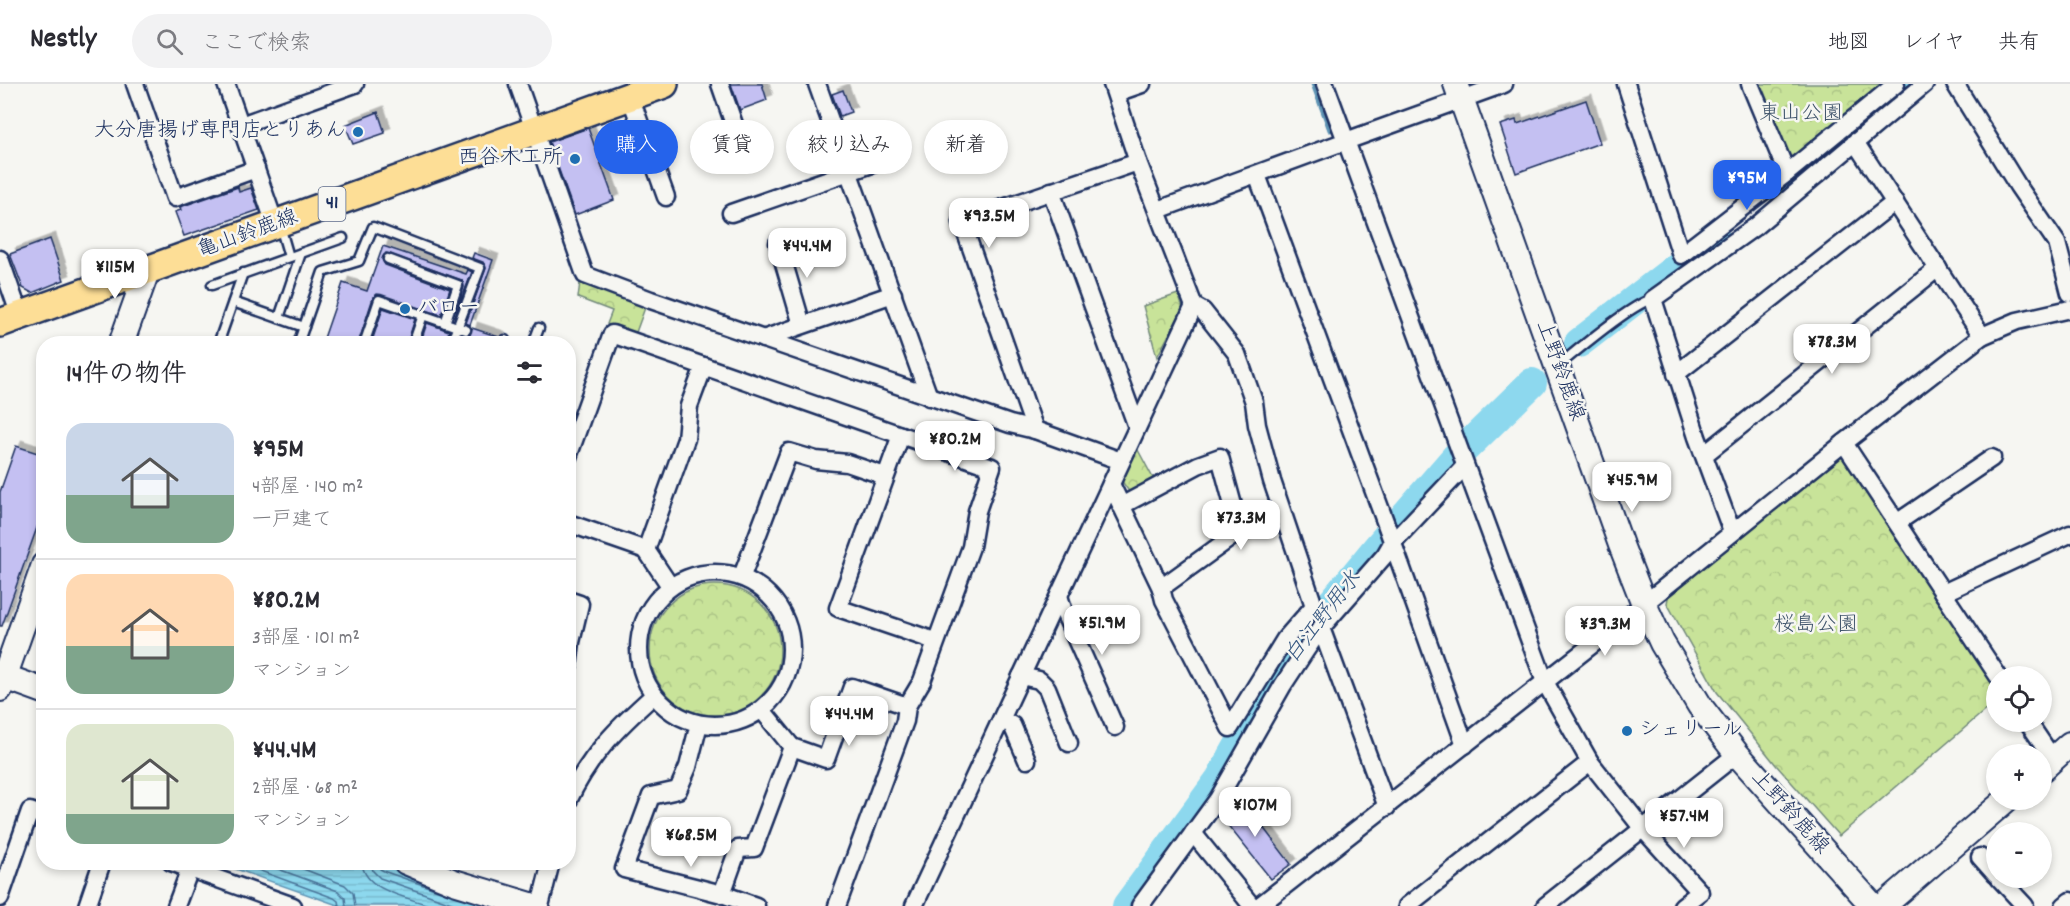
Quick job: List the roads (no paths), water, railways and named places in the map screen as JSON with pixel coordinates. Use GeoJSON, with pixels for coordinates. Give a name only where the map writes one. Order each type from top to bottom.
{"type":"FeatureCollection","features":[{"type":"Feature","properties":{"kind":"main road","name":"亀山鈴鹿線"},"geometry":{"type":"LineString","coordinates":[[10,319],[664,84]]}},
{"type":"Feature","properties":{"kind":"main road","name":"上野鈴鹿線"},"geometry":{"type":"LineString","coordinates":[[1459,92],[1644,604],[1662,643],[1700,706],[1737,754],[1873,906]]}},
{"type":"Feature","properties":{"kind":"main road"},"geometry":{"type":"LineString","coordinates":[[124,336],[147,271]]}},
{"type":"Feature","properties":{"kind":"main road"},"geometry":{"type":"LineString","coordinates":[[36,588],[2,680],[36,689]]}},
{"type":"Feature","properties":{"kind":"main road"},"geometry":{"type":"LineString","coordinates":[[1883,906],[1994,810]]}},
{"type":"Feature","properties":{"kind":"main road"},"geometry":{"type":"LineString","coordinates":[[428,870],[494,896],[534,906]]}},
{"type":"Feature","properties":{"kind":"street"},"geometry":{"type":"LineString","coordinates":[[135,84],[175,198],[256,169]]}},
{"type":"Feature","properties":{"kind":"street"},"geometry":{"type":"LineString","coordinates":[[226,84],[277,224]]}},
{"type":"Feature","properties":{"kind":"street"},"geometry":{"type":"LineString","coordinates":[[240,124],[355,84]]}},
{"type":"Feature","properties":{"kind":"street"},"geometry":{"type":"LineString","coordinates":[[518,84],[585,275],[929,397],[1035,430],[1121,461]]}},
{"type":"Feature","properties":{"kind":"street"},"geometry":{"type":"LineString","coordinates":[[720,84],[732,120]]}},
{"type":"Feature","properties":{"kind":"street"},"geometry":{"type":"LineString","coordinates":[[817,84],[830,120]]}},
{"type":"Feature","properties":{"kind":"street"},"geometry":{"type":"LineString","coordinates":[[1111,484],[1230,736],[1286,639],[1314,606],[1272,481],[1257,424],[1254,402],[1237,354],[1203,310],[1194,306],[1138,162],[1114,89],[1142,84]]}},
{"type":"Feature","properties":{"kind":"street"},"geometry":{"type":"LineString","coordinates":[[1325,84],[1545,682],[1590,762],[1643,829],[1700,892],[1682,906]]}},
{"type":"Feature","properties":{"kind":"street"},"geometry":{"type":"LineString","coordinates":[[1158,210],[1346,141],[1459,92],[1504,84]]}},
{"type":"Feature","properties":{"kind":"street"},"geometry":{"type":"LineString","coordinates":[[1626,84],[1681,255],[1787,173],[1896,84]]}},
{"type":"Feature","properties":{"kind":"street"},"geometry":{"type":"LineString","coordinates":[[1750,84],[1787,173]]}},
{"type":"Feature","properties":{"kind":"street"},"geometry":{"type":"LineString","coordinates":[[1732,532],[1676,374],[1653,299],[1756,226],[1925,84]]}},
{"type":"Feature","properties":{"kind":"street"},"geometry":{"type":"LineString","coordinates":[[1955,84],[2018,186],[2057,243],[2070,293]]}},
{"type":"Feature","properties":{"kind":"street"},"geometry":{"type":"LineString","coordinates":[[630,96],[666,197]]}},
{"type":"Feature","properties":{"kind":"street"},"geometry":{"type":"LineString","coordinates":[[1855,142],[1982,336]]}},
{"type":"Feature","properties":{"kind":"street"},"geometry":{"type":"LineString","coordinates":[[1035,430],[962,222],[1138,162]]}},
{"type":"Feature","properties":{"kind":"street"},"geometry":{"type":"LineString","coordinates":[[731,213],[843,174]]}},
{"type":"Feature","properties":{"kind":"street"},"geometry":{"type":"LineString","coordinates":[[850,174],[929,397]]}},
{"type":"Feature","properties":{"kind":"street"},"geometry":{"type":"LineString","coordinates":[[1257,175],[1465,745]]}},
{"type":"Feature","properties":{"kind":"street"},"geometry":{"type":"LineString","coordinates":[[1051,191],[1137,427]]}},
{"type":"Feature","properties":{"kind":"street"},"geometry":{"type":"LineString","coordinates":[[1676,374],[1895,202]]}},
{"type":"Feature","properties":{"kind":"street"},"geometry":{"type":"LineString","coordinates":[[778,243],[802,326]]}},
{"type":"Feature","properties":{"kind":"street"},"geometry":{"type":"LineString","coordinates":[[0,259],[10,319]]}},
{"type":"Feature","properties":{"kind":"street"},"geometry":{"type":"LineString","coordinates":[[1704,455],[1938,268]]}},
{"type":"Feature","properties":{"kind":"street"},"geometry":{"type":"LineString","coordinates":[[763,339],[892,294]]}},
{"type":"Feature","properties":{"kind":"street"},"geometry":{"type":"LineString","coordinates":[[914,906],[1194,306]]}},
{"type":"Feature","properties":{"kind":"street"},"geometry":{"type":"LineString","coordinates":[[1259,906],[1982,336],[2017,321],[2070,309]]}},
{"type":"Feature","properties":{"kind":"street"},"geometry":{"type":"LineString","coordinates":[[576,434],[612,333],[992,467],[977,511],[971,547],[922,681],[907,706],[905,721],[837,906]]}},
{"type":"Feature","properties":{"kind":"street"},"geometry":{"type":"LineString","coordinates":[[646,550],[686,439],[689,406],[704,366]]}},
{"type":"Feature","properties":{"kind":"street"},"geometry":{"type":"LineString","coordinates":[[901,435],[838,608],[936,640]]}},
{"type":"Feature","properties":{"kind":"street"},"geometry":{"type":"LineString","coordinates":[[1844,443],[1991,666]]}},
{"type":"Feature","properties":{"kind":"street"},"geometry":{"type":"LineString","coordinates":[[742,576],[789,452],[816,460],[847,463],[885,476]]}},
{"type":"Feature","properties":{"kind":"street"},"geometry":{"type":"LineString","coordinates":[[1121,506],[1198,465],[1220,457],[1240,531],[1161,588]]}},
{"type":"Feature","properties":{"kind":"street"},"geometry":{"type":"LineString","coordinates":[[1140,906],[1218,799],[1282,685],[1322,628],[1385,555],[1392,543],[1462,458]]}},
{"type":"Feature","properties":{"kind":"street"},"geometry":{"type":"LineString","coordinates":[[1898,522],[1992,458]]}},
{"type":"Feature","properties":{"kind":"street"},"geometry":{"type":"LineString","coordinates":[[576,526],[646,550],[670,586]]}},
{"type":"Feature","properties":{"kind":"street"},"geometry":{"type":"LineString","coordinates":[[1944,593],[2070,534]]}},
{"type":"Feature","properties":{"kind":"street"},"geometry":{"type":"LineString","coordinates":[[723,573],[742,576],[758,586],[781,610],[791,634],[792,653],[785,677],[771,702],[762,710],[731,723],[699,724],[667,708],[654,695],[642,670],[639,637],[646,616],[658,598],[670,586],[703,574],[723,573]]}},
{"type":"Feature","properties":{"kind":"street"},"geometry":{"type":"LineString","coordinates":[[1059,596],[1115,727]]}},
{"type":"Feature","properties":{"kind":"street"},"geometry":{"type":"LineString","coordinates":[[576,603],[580,604],[576,621]]}},
{"type":"Feature","properties":{"kind":"street"},"geometry":{"type":"LineString","coordinates":[[1322,628],[1387,807]]}},
{"type":"Feature","properties":{"kind":"street"},"geometry":{"type":"LineString","coordinates":[[1021,676],[1039,680],[1047,688],[1069,743]]}},
{"type":"Feature","properties":{"kind":"street"},"geometry":{"type":"LineString","coordinates":[[762,710],[792,747],[826,759],[852,687],[907,706]]}},
{"type":"Feature","properties":{"kind":"street"},"geometry":{"type":"LineString","coordinates":[[576,785],[594,756],[619,726],[654,695]]}},
{"type":"Feature","properties":{"kind":"street"},"geometry":{"type":"LineString","coordinates":[[1001,720],[1012,725],[1028,760]]}},
{"type":"Feature","properties":{"kind":"street"},"geometry":{"type":"LineString","coordinates":[[699,724],[688,767],[678,790],[651,796],[624,869],[722,894],[756,906]]}},
{"type":"Feature","properties":{"kind":"street"},"geometry":{"type":"LineString","coordinates":[[2036,732],[2055,757]]}},
{"type":"Feature","properties":{"kind":"street"},"geometry":{"type":"LineString","coordinates":[[722,894],[738,849],[754,848],[792,747]]}},
{"type":"Feature","properties":{"kind":"street"},"geometry":{"type":"LineString","coordinates":[[1545,906],[1737,754]]}},
{"type":"Feature","properties":{"kind":"street"},"geometry":{"type":"LineString","coordinates":[[1407,906],[1590,762]]}},
{"type":"Feature","properties":{"kind":"street"},"geometry":{"type":"LineString","coordinates":[[2,887],[30,811],[36,813]]}},
{"type":"Feature","properties":{"kind":"street"},"geometry":{"type":"LineString","coordinates":[[1193,832],[1252,906]]}},
{"type":"Feature","properties":{"kind":"street"},"geometry":{"type":"LineString","coordinates":[[1980,857],[1986,863]]}},
{"type":"Feature","properties":{"kind":"street"},"geometry":{"type":"LineString","coordinates":[[87,906],[99,870]]}},
{"type":"Feature","properties":{"kind":"street"},"geometry":{"type":"LineString","coordinates":[[176,906],[189,870]]}},
{"type":"Feature","properties":{"kind":"street"},"geometry":{"type":"LineString","coordinates":[[191,870],[267,902],[293,906]]}},
{"type":"Feature","properties":{"kind":"street"},"geometry":{"type":"LineString","coordinates":[[540,906],[549,870]]}},
{"type":"Feature","properties":{"kind":"street"},"geometry":{"type":"LineString","coordinates":[[2009,888],[2025,906]]}},
{"type":"Feature","properties":{"kind":"street"},"geometry":{"type":"LineString","coordinates":[[2064,906],[2070,901]]}},
{"type":"Feature","properties":{"kind":"lane"},"geometry":{"type":"LineString","coordinates":[[277,224],[289,257]]}},
{"type":"Feature","properties":{"kind":"lane"},"geometry":{"type":"LineString","coordinates":[[301,336],[323,272],[359,261],[373,227],[480,268],[462,329],[457,336]]}},
{"type":"Feature","properties":{"kind":"lane"},"geometry":{"type":"LineString","coordinates":[[212,285],[343,238]]}},
{"type":"Feature","properties":{"kind":"lane"},"geometry":{"type":"LineString","coordinates":[[279,318],[301,253]]}},
{"type":"Feature","properties":{"kind":"lane"},"geometry":{"type":"LineString","coordinates":[[388,259],[458,285],[444,323]]}},
{"type":"Feature","properties":{"kind":"lane"},"geometry":{"type":"LineString","coordinates":[[222,336],[243,273]]}},
{"type":"Feature","properties":{"kind":"lane"},"geometry":{"type":"LineString","coordinates":[[1557,367],[1646,300],[1653,299]]}},
{"type":"Feature","properties":{"kind":"lane"},"geometry":{"type":"LineString","coordinates":[[367,336],[379,300],[462,329]]}},
{"type":"Feature","properties":{"kind":"lane"},"geometry":{"type":"LineString","coordinates":[[233,302],[304,327]]}},
{"type":"Feature","properties":{"kind":"lane"},"geometry":{"type":"LineString","coordinates":[[416,336],[423,315]]}},
{"type":"Feature","properties":{"kind":"lane"},"geometry":{"type":"LineString","coordinates":[[536,336],[539,328]]}},
{"type":"Feature","properties":{"kind":"water"},"geometry":{"type":"Polygon","coordinates":[[[239,870],[399,870],[501,906],[340,906],[239,870]]]}},
{"type":"Feature","properties":{"kind":"waterway","name":"白江野用水"},"geometry":{"type":"LineString","coordinates":[[1313,84],[1330,130]]}},
{"type":"Feature","properties":{"kind":"waterway","name":"白江野用水"},"geometry":{"type":"LineString","coordinates":[[1779,188],[1819,158],[1907,84]]}},
{"type":"Feature","properties":{"kind":"waterway","name":"白江野用水"},"geometry":{"type":"LineString","coordinates":[[1579,343],[1715,238]]}},
{"type":"Feature","properties":{"kind":"waterway","name":"白江野用水"},"geometry":{"type":"LineString","coordinates":[[1127,906],[1220,779],[1299,643],[1455,458],[1532,383]]}},
{"type":"Feature","properties":{"kind":"place","name":"大分唐揚げ専門店とりあん"},"geometry":{"type":"Point","coordinates":[358,132]}},
{"type":"Feature","properties":{"kind":"place","name":"西谷木工所"},"geometry":{"type":"Point","coordinates":[575,159]}},
{"type":"Feature","properties":{"kind":"place","name":"バロー"},"geometry":{"type":"Point","coordinates":[405,309]}},
{"type":"Feature","properties":{"kind":"place","name":"シェリール"},"geometry":{"type":"Point","coordinates":[1627,731]}},
{"type":"Feature","properties":{"kind":"park label","name":"東山公園"},"geometry":{"type":"Point","coordinates":[1801,115]}},
{"type":"Feature","properties":{"kind":"park label","name":"桜島公園"},"geometry":{"type":"Point","coordinates":[1816,626]}}]}
